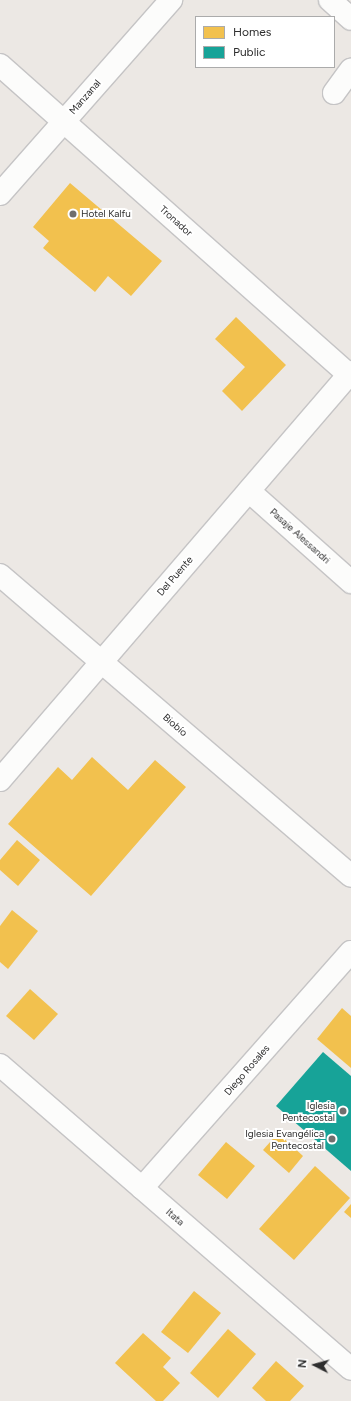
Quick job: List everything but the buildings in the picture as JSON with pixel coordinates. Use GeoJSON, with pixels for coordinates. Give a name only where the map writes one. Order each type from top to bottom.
{"type":"FeatureCollection","features":[{"type":"Feature","properties":{"kind":"street","name":"Manzanal"},"geometry":{"type":"LineString","coordinates":[[0,194],[171,0]]}},
{"type":"Feature","properties":{"kind":"street"},"geometry":{"type":"LineString","coordinates":[[330,0],[351,19]]}},
{"type":"Feature","properties":{"kind":"street","name":"Tronador"},"geometry":{"type":"LineString","coordinates":[[0,65],[350,375]]}},
{"type":"Feature","properties":{"kind":"street"},"geometry":{"type":"LineString","coordinates":[[334,93],[351,70]]}},
{"type":"Feature","properties":{"kind":"street","name":"Del Puente"},"geometry":{"type":"LineString","coordinates":[[0,780],[249,490],[350,375]]}},
{"type":"Feature","properties":{"kind":"street","name":"Pasaje Alessandri"},"geometry":{"type":"LineString","coordinates":[[249,490],[351,582]]}},
{"type":"Feature","properties":{"kind":"street","name":"Biobío"},"geometry":{"type":"LineString","coordinates":[[0,575],[351,876]]}},
{"type":"Feature","properties":{"kind":"street","name":"Diego Rosales"},"geometry":{"type":"LineString","coordinates":[[142,1188],[351,952]]}},
{"type":"Feature","properties":{"kind":"street","name":"Itata"},"geometry":{"type":"LineString","coordinates":[[0,1065],[351,1369]]}},
{"type":"Feature","properties":{"kind":"place","name":"Hotel Kalfu"},"geometry":{"type":"Point","coordinates":[73,214]}},
{"type":"Feature","properties":{"kind":"place","name":"Iglesia Pentecostal"},"geometry":{"type":"Point","coordinates":[343,1111]}},
{"type":"Feature","properties":{"kind":"place","name":"Iglesia Evangélica Pentecostal"},"geometry":{"type":"Point","coordinates":[332,1139]}}]}
